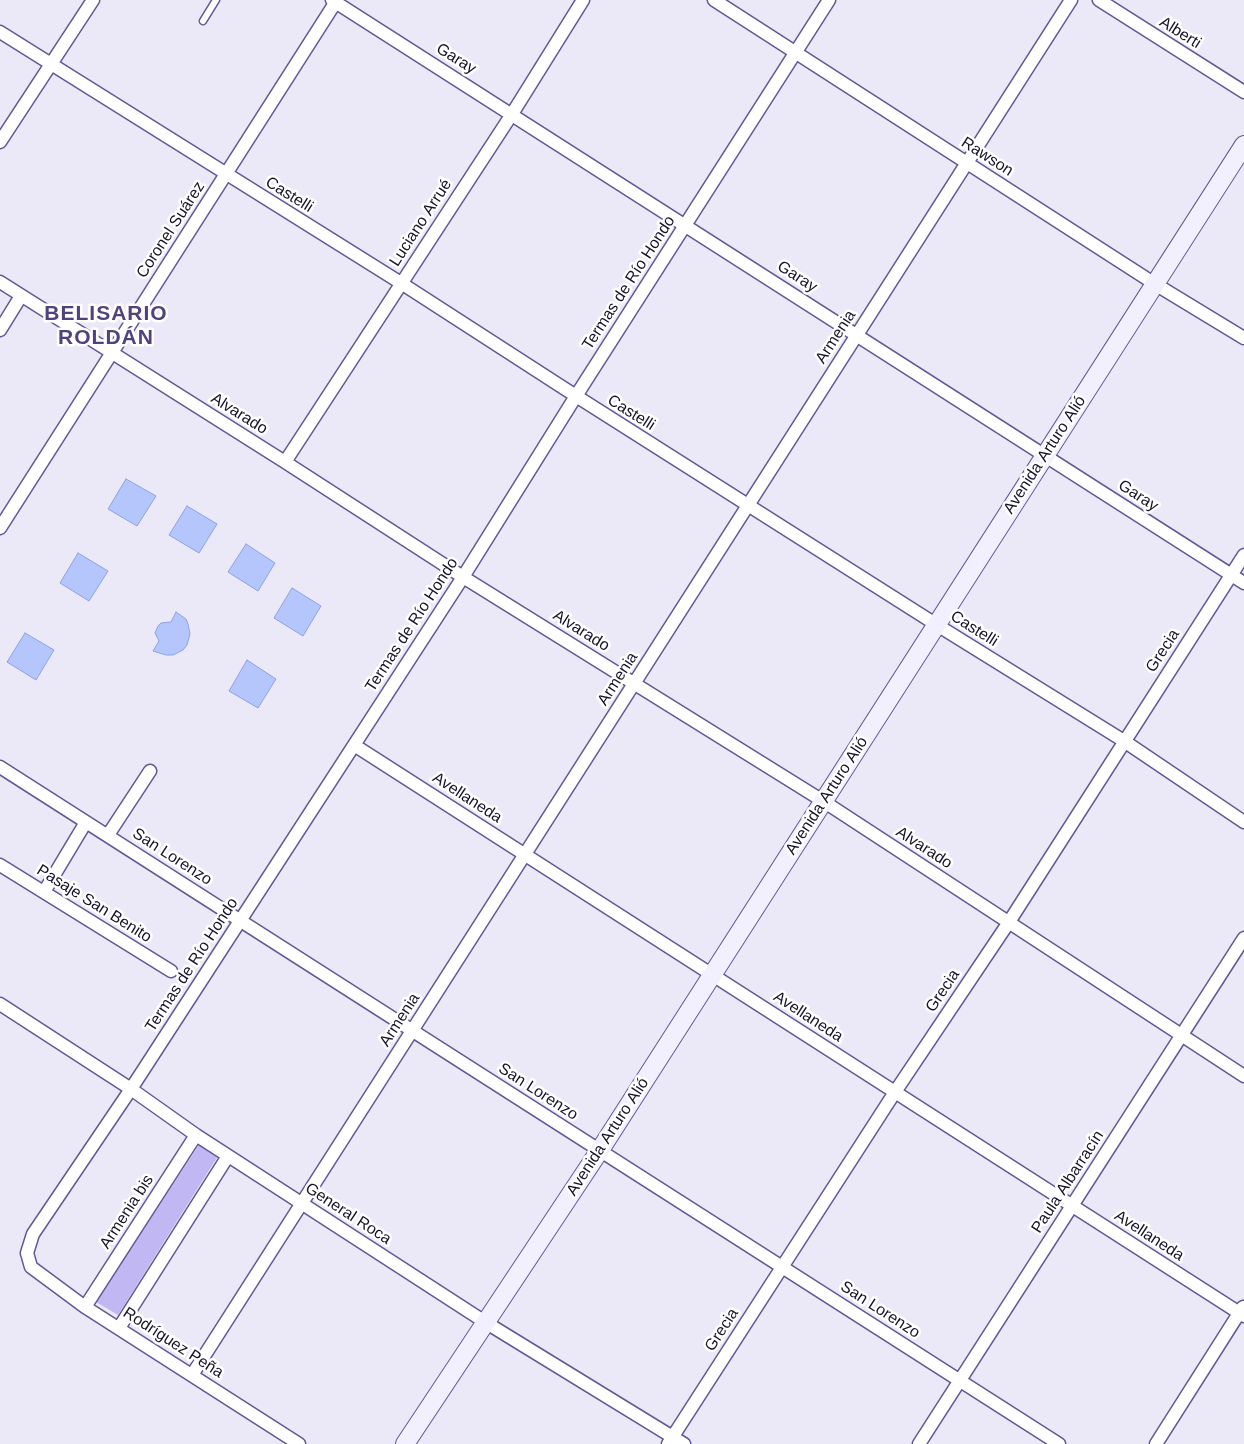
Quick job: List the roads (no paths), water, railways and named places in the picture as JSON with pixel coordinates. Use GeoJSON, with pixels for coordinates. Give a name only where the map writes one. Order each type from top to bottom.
{"type":"FeatureCollection","features":[{"type":"Feature","properties":{"kind":"main road","name":"Avenida Arturo Alió"},"geometry":{"type":"LineString","coordinates":[[404,1444],[600,1150],[1244,145]]}},
{"type":"Feature","properties":{"kind":"street"},"geometry":{"type":"LineString","coordinates":[[0,142],[93,0]]}},
{"type":"Feature","properties":{"kind":"street","name":"Luciano Arrué"},"geometry":{"type":"LineString","coordinates":[[285,462],[512,114],[583,0]]}},
{"type":"Feature","properties":{"kind":"street","name":"Rawson"},"geometry":{"type":"LineString","coordinates":[[714,0],[1155,284],[1244,338]]}},
{"type":"Feature","properties":{"kind":"street","name":"Termas de Río Hondo"},"geometry":{"type":"LineString","coordinates":[[32,1267],[27,1253],[33,1234],[131,1089],[463,577],[576,396],[829,0]]}},
{"type":"Feature","properties":{"kind":"street","name":"Armenia"},"geometry":{"type":"LineString","coordinates":[[192,1375],[1071,0]]}},
{"type":"Feature","properties":{"kind":"street","name":"Alberti"},"geometry":{"type":"LineString","coordinates":[[1099,0],[1244,92]]}},
{"type":"Feature","properties":{"kind":"street","name":"Garay"},"geometry":{"type":"LineString","coordinates":[[335,1],[1244,583]]}},
{"type":"Feature","properties":{"kind":"street","name":"Coronel Suárez"},"geometry":{"type":"LineString","coordinates":[[1,523],[112,354],[335,1]]}},
{"type":"Feature","properties":{"kind":"street","name":"Castelli"},"geometry":{"type":"LineString","coordinates":[[0,32],[401,283],[748,506],[1124,741],[1244,822]]}},
{"type":"Feature","properties":{"kind":"street","name":"Alvarado"},"geometry":{"type":"LineString","coordinates":[[0,282],[463,577],[823,801],[1244,1076]]}},
{"type":"Feature","properties":{"kind":"street"},"geometry":{"type":"LineString","coordinates":[[0,330],[21,296]]}},
{"type":"Feature","properties":{"kind":"street","name":"Grecia"},"geometry":{"type":"LineString","coordinates":[[670,1440],[895,1092],[1009,922],[1244,555]]}},
{"type":"Feature","properties":{"kind":"street","name":"Avellaneda"},"geometry":{"type":"LineString","coordinates":[[354,745],[1072,1206],[1242,1312]]}},
{"type":"Feature","properties":{"kind":"street","name":"San Lorenzo"},"geometry":{"type":"LineString","coordinates":[[0,766],[1060,1444]]}},
{"type":"Feature","properties":{"kind":"street"},"geometry":{"type":"LineString","coordinates":[[108,835],[150,771]]}},
{"type":"Feature","properties":{"kind":"street"},"geometry":{"type":"LineString","coordinates":[[44,892],[86,822]]}},
{"type":"Feature","properties":{"kind":"street","name":"Pasaje San Benito"},"geometry":{"type":"LineString","coordinates":[[0,865],[171,971]]}},
{"type":"Feature","properties":{"kind":"street","name":"Paula Albarracín"},"geometry":{"type":"LineString","coordinates":[[920,1444],[1244,938]]}},
{"type":"Feature","properties":{"kind":"street","name":"General Roca"},"geometry":{"type":"LineString","coordinates":[[0,1004],[131,1089],[228,1156],[485,1322],[670,1440],[684,1444]]}},
{"type":"Feature","properties":{"kind":"street","name":"Armenia bis"},"geometry":{"type":"LineString","coordinates":[[85,1307],[196,1135]]}},
{"type":"Feature","properties":{"kind":"street"},"geometry":{"type":"LineString","coordinates":[[119,1328],[228,1156]]}},
{"type":"Feature","properties":{"kind":"street","name":"Rodríguez Peña"},"geometry":{"type":"LineString","coordinates":[[32,1267],[85,1307],[299,1444]]}},
{"type":"Feature","properties":{"kind":"street"},"geometry":{"type":"LineString","coordinates":[[1156,1444],[1242,1312]]}},
{"type":"Feature","properties":{"kind":"lane"},"geometry":{"type":"LineString","coordinates":[[203,21],[216,0]]}},
{"type":"Feature","properties":{"kind":"district","name":"BELISARIO ROLDÁN"},"geometry":{"type":"Point","coordinates":[106,326]}}]}
